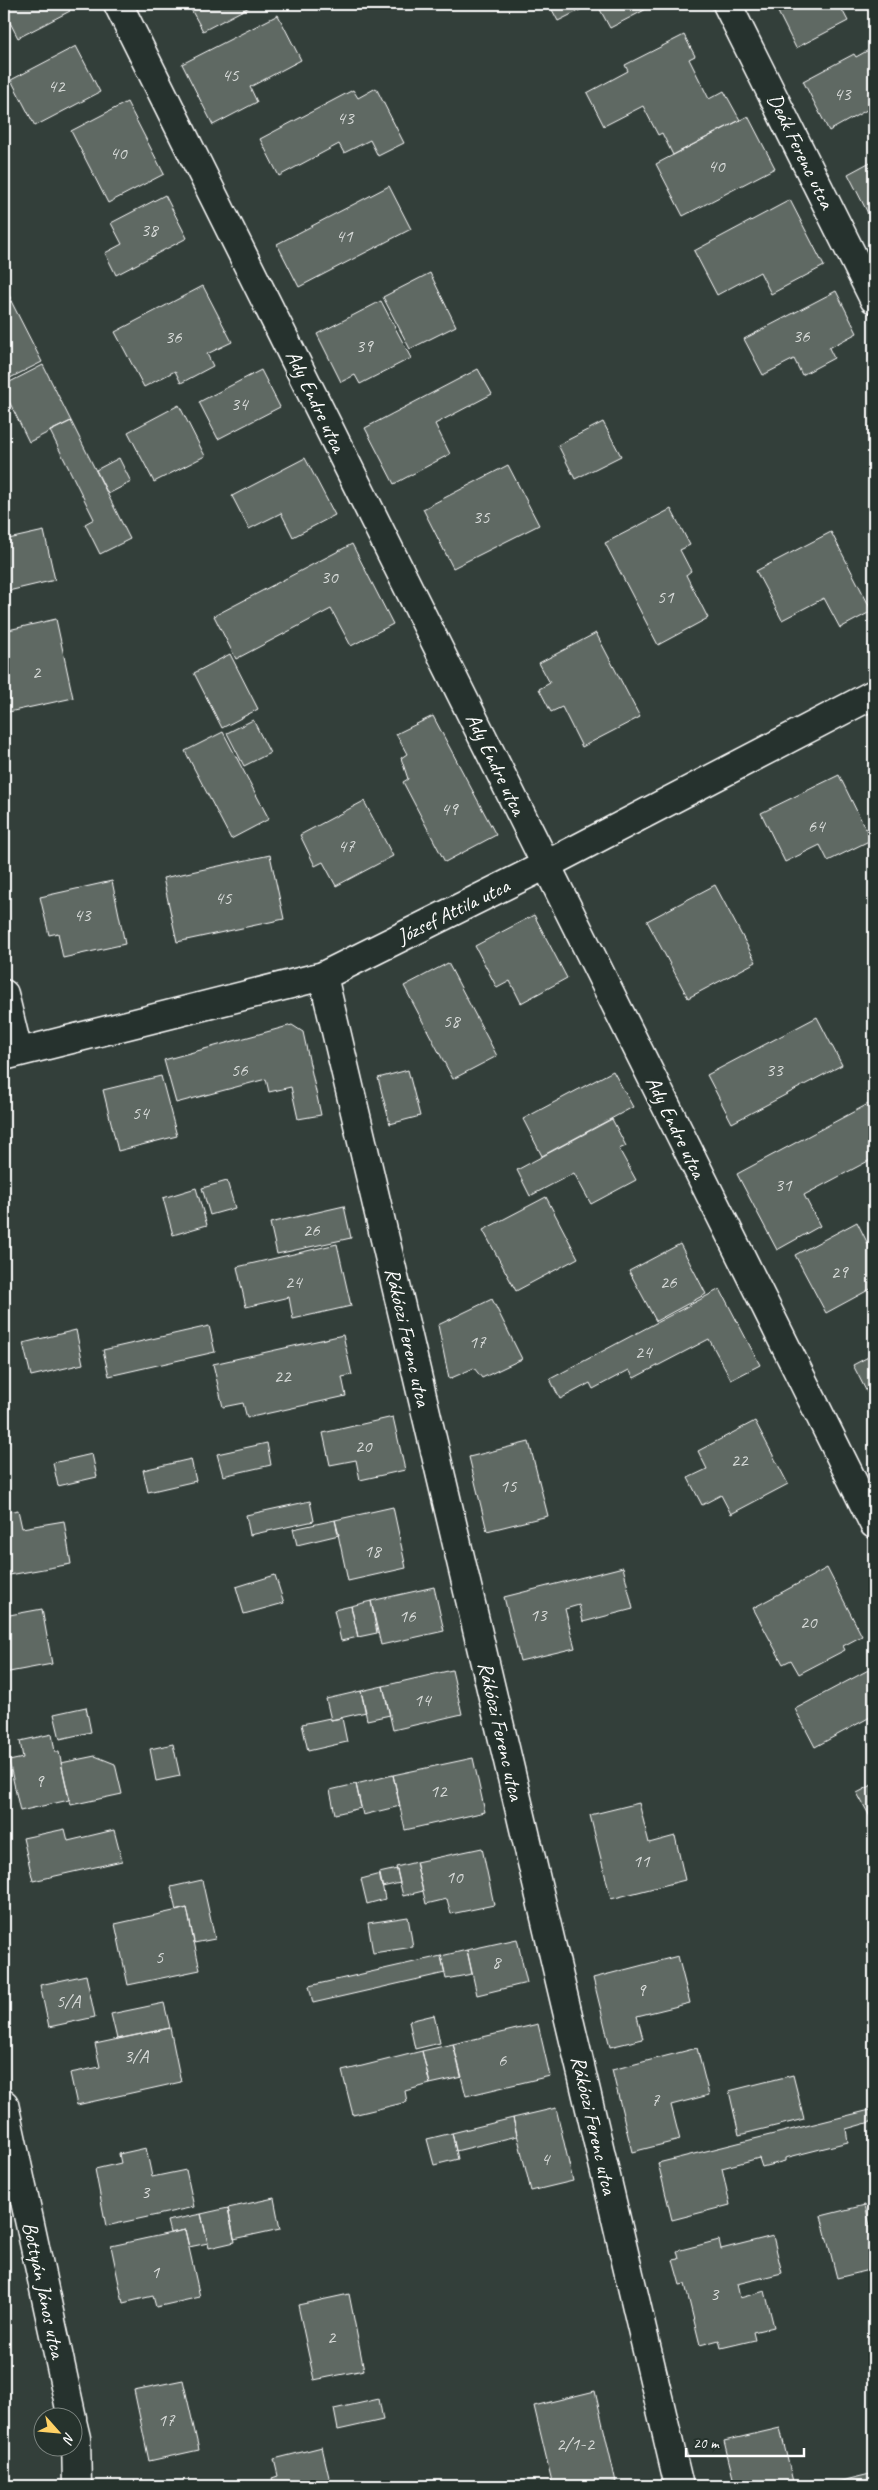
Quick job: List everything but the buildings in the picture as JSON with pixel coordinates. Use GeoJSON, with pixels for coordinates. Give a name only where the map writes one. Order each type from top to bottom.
{"type":"FeatureCollection","features":[{"type":"Feature","properties":{"kind":"street","name":"Ady Endre utca"},"geometry":{"type":"LineString","coordinates":[[118,4],[874,1524]]}},
{"type":"Feature","properties":{"kind":"street","name":"Deák Ferenc utca"},"geometry":{"type":"LineString","coordinates":[[728,4],[874,299]]}},
{"type":"Feature","properties":{"kind":"street","name":"József Attila utca"},"geometry":{"type":"LineString","coordinates":[[11,1054],[323,976],[546,865],[874,694]]}},
{"type":"Feature","properties":{"kind":"street","name":"Rákóczi Ferenc utca"},"geometry":{"type":"LineString","coordinates":[[323,976],[679,2486]]}},
{"type":"Feature","properties":{"kind":"street"},"geometry":{"type":"LineString","coordinates":[[4,994],[11,1054]]}},
{"type":"Feature","properties":{"kind":"street","name":"Bottyán János utca"},"geometry":{"type":"LineString","coordinates":[[4,2104],[70,2408]]}},
{"type":"Feature","properties":{"kind":"street","name":"Bottyán János utca"},"geometry":{"type":"LineString","coordinates":[[76,2458],[77,2486]]}}]}
